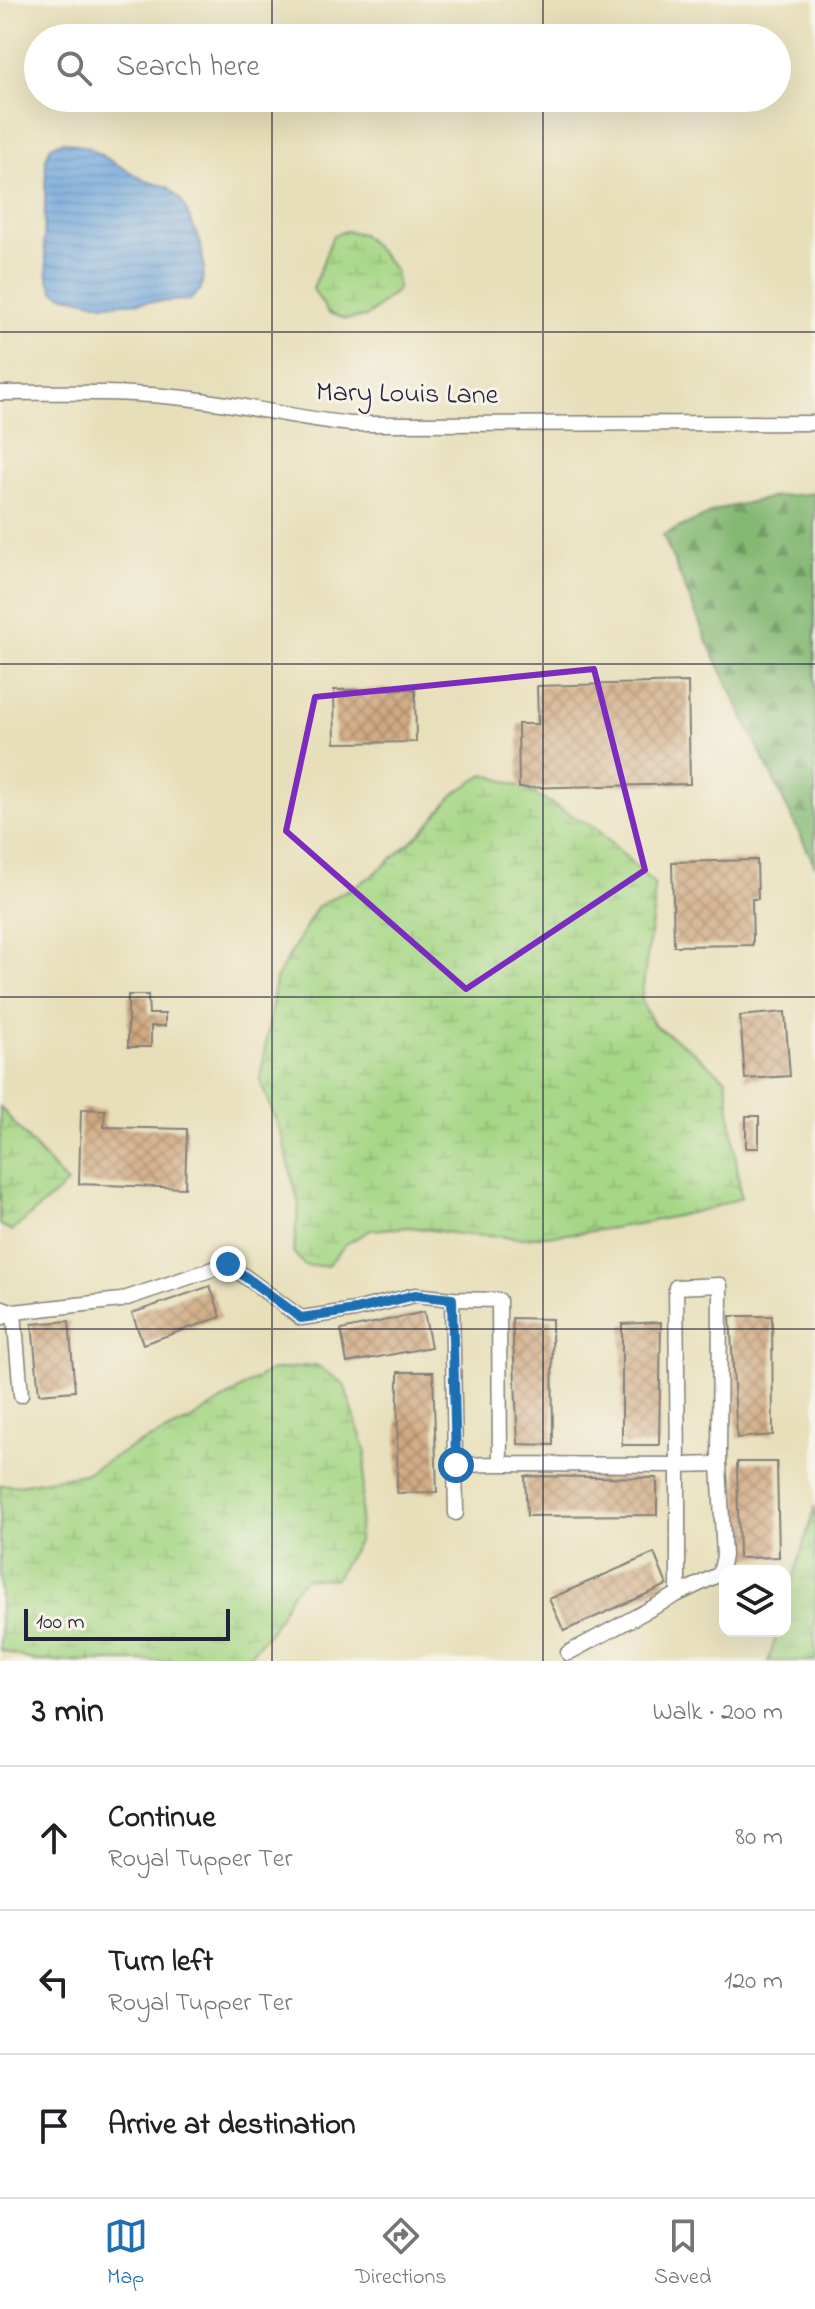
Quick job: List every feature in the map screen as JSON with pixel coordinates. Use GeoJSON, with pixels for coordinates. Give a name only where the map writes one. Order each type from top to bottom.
{"type":"FeatureCollection","features":[{"type":"Feature","properties":{"kind":"street","name":"Mary Louis Lane"},"geometry":{"type":"LineString","coordinates":[[0,393],[125,393],[176,397],[351,424],[815,423]]}},
{"type":"Feature","properties":{"kind":"street"},"geometry":{"type":"LineString","coordinates":[[0,1318],[7,1310],[121,1300],[228,1264],[301,1318],[355,1310],[415,1295],[499,1300],[500,1464]]}},
{"type":"Feature","properties":{"kind":"street"},"geometry":{"type":"LineString","coordinates":[[568,1653],[720,1574],[724,1556],[719,1464],[720,1285],[676,1287],[678,1594]]}},
{"type":"Feature","properties":{"kind":"street"},"geometry":{"type":"LineString","coordinates":[[452,1299],[456,1513]]}},
{"type":"Feature","properties":{"kind":"street"},"geometry":{"type":"LineString","coordinates":[[7,1310],[21,1395]]}},
{"type":"Feature","properties":{"kind":"street"},"geometry":{"type":"LineString","coordinates":[[456,1465],[719,1464]]}},
{"type":"Feature","properties":{"kind":"highlighted area"},"geometry":{"type":"Polygon","coordinates":[[[594,669],[645,870],[466,989],[286,831],[315,697],[594,669]]]}},
{"type":"Feature","properties":{"kind":"green space"},"geometry":{"type":"Polygon","coordinates":[[[346,231],[362,234],[395,270],[398,289],[366,317],[346,319],[328,313],[313,289],[333,235],[346,231]]]}},
{"type":"Feature","properties":{"kind":"green space"},"geometry":{"type":"Polygon","coordinates":[[[815,493],[815,866],[708,643],[663,535],[720,509],[774,497],[815,493]]]}},
{"type":"Feature","properties":{"kind":"green space"},"geometry":{"type":"Polygon","coordinates":[[[485,774],[524,788],[596,829],[654,884],[654,906],[641,1000],[654,1025],[690,1049],[726,1079],[741,1198],[644,1223],[523,1238],[409,1227],[371,1230],[346,1244],[327,1266],[305,1266],[293,1252],[299,1205],[282,1136],[260,1081],[276,979],[317,907],[372,876],[422,832],[455,793],[485,774]]]}},
{"type":"Feature","properties":{"kind":"green space"},"geometry":{"type":"Polygon","coordinates":[[[0,1107],[67,1184],[12,1231],[0,1225],[0,1107]]]}},
{"type":"Feature","properties":{"kind":"green space"},"geometry":{"type":"Polygon","coordinates":[[[316,1365],[344,1384],[366,1453],[358,1542],[335,1579],[306,1578],[292,1592],[273,1628],[244,1661],[35,1661],[0,1650],[0,1485],[84,1474],[134,1446],[189,1421],[269,1371],[316,1365]]]}},
{"type":"Feature","properties":{"kind":"green space"},"geometry":{"type":"Polygon","coordinates":[[[815,1506],[815,1661],[768,1661],[776,1637],[791,1637],[791,1587],[815,1506]]]}},
{"type":"Feature","properties":{"kind":"water"},"geometry":{"type":"Polygon","coordinates":[[[63,141],[89,148],[146,181],[168,187],[182,201],[201,244],[204,268],[201,289],[190,300],[104,304],[54,291],[48,277],[44,244],[46,158],[51,146],[63,141]]]}},
{"type":"Feature","properties":{"kind":"building"},"geometry":{"type":"Polygon","coordinates":[[[688,682],[690,784],[519,788],[518,724],[538,724],[537,686],[688,682]]]}},
{"type":"Feature","properties":{"kind":"building"},"geometry":{"type":"Polygon","coordinates":[[[415,689],[416,742],[335,743],[334,690],[415,689]]]}},
{"type":"Feature","properties":{"kind":"building"},"geometry":{"type":"Polygon","coordinates":[[[757,860],[758,899],[752,899],[753,945],[674,946],[672,862],[757,860]]]}},
{"type":"Feature","properties":{"kind":"building"},"geometry":{"type":"Polygon","coordinates":[[[128,995],[148,995],[149,1014],[165,1014],[165,1026],[151,1026],[151,1047],[128,1047],[128,995]]]}},
{"type":"Feature","properties":{"kind":"building"},"geometry":{"type":"Polygon","coordinates":[[[785,1012],[790,1076],[745,1079],[740,1016],[785,1012]]]}},
{"type":"Feature","properties":{"kind":"building"},"geometry":{"type":"Polygon","coordinates":[[[81,1109],[105,1110],[104,1127],[187,1129],[185,1188],[79,1184],[81,1109]]]}},
{"type":"Feature","properties":{"kind":"building"},"geometry":{"type":"Polygon","coordinates":[[[746,1116],[759,1116],[759,1148],[746,1148],[746,1116]]]}},
{"type":"Feature","properties":{"kind":"building"},"geometry":{"type":"Polygon","coordinates":[[[210,1286],[221,1317],[143,1344],[132,1313],[210,1286]]]}},
{"type":"Feature","properties":{"kind":"building"},"geometry":{"type":"Polygon","coordinates":[[[424,1312],[431,1347],[347,1363],[341,1330],[424,1312]]]}},
{"type":"Feature","properties":{"kind":"building"},"geometry":{"type":"Polygon","coordinates":[[[730,1316],[772,1316],[773,1435],[737,1438],[730,1316]]]}},
{"type":"Feature","properties":{"kind":"building"},"geometry":{"type":"Polygon","coordinates":[[[512,1318],[552,1319],[553,1445],[518,1444],[512,1318]]]}},
{"type":"Feature","properties":{"kind":"building"},"geometry":{"type":"Polygon","coordinates":[[[69,1321],[75,1391],[39,1394],[32,1324],[69,1321]]]}},
{"type":"Feature","properties":{"kind":"building"},"geometry":{"type":"Polygon","coordinates":[[[661,1322],[659,1445],[622,1445],[622,1324],[661,1322]]]}},
{"type":"Feature","properties":{"kind":"building"},"geometry":{"type":"Polygon","coordinates":[[[398,1372],[433,1372],[437,1492],[397,1493],[398,1372]]]}},
{"type":"Feature","properties":{"kind":"building"},"geometry":{"type":"Polygon","coordinates":[[[737,1462],[777,1462],[779,1557],[739,1558],[737,1462]]]}},
{"type":"Feature","properties":{"kind":"building"},"geometry":{"type":"Polygon","coordinates":[[[525,1476],[657,1478],[657,1515],[527,1516],[525,1476]]]}},
{"type":"Feature","properties":{"kind":"building"},"geometry":{"type":"Polygon","coordinates":[[[654,1553],[667,1585],[564,1631],[549,1599],[654,1553]]]}},
{"type":"Feature","properties":{"kind":"route"},"geometry":{"type":"LineString","coordinates":[[228,1264],[301,1318],[355,1310],[415,1295],[452,1299],[456,1465]]}}]}
